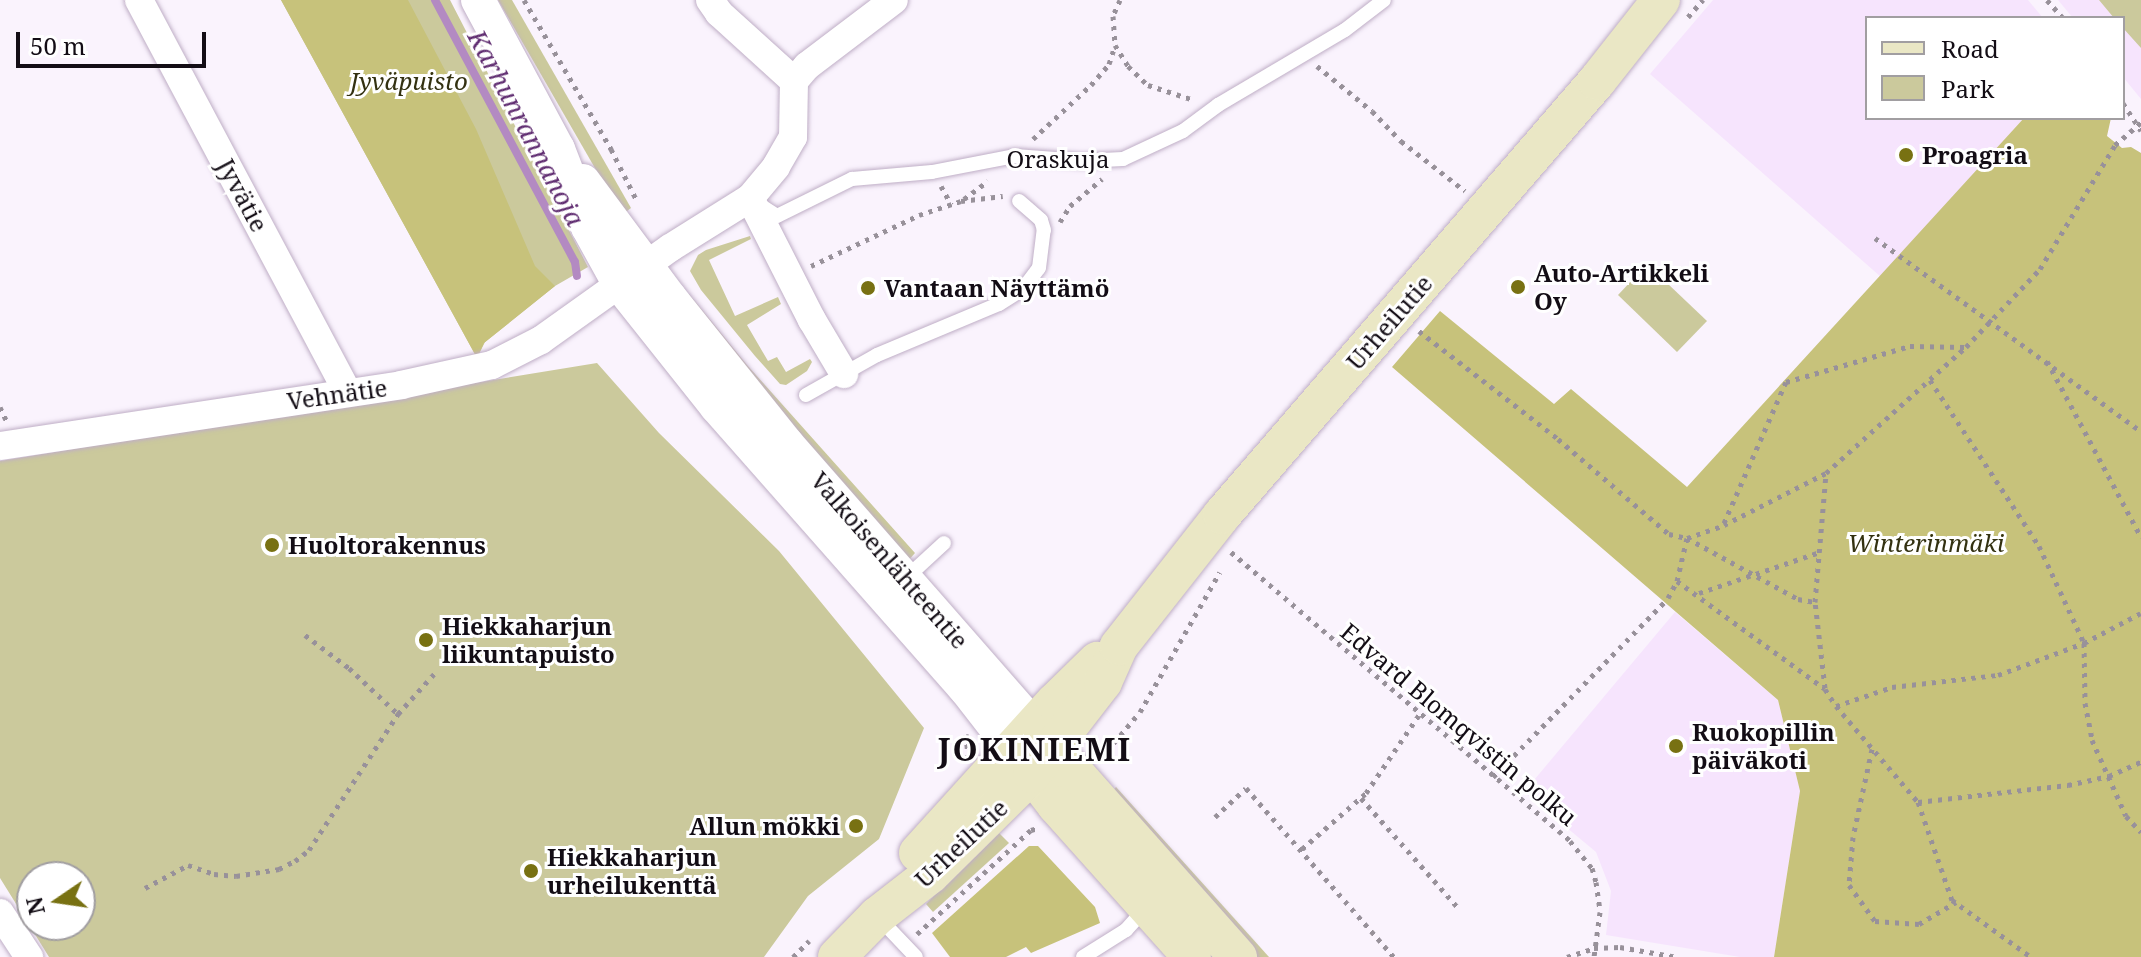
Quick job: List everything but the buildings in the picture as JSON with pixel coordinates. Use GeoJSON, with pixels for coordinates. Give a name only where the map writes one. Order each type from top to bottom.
{"type":"FeatureCollection","features":[{"type":"Feature","properties":{"kind":"main road","name":"Urheilutie"},"geometry":{"type":"LineString","coordinates":[[837,957],[877,916],[931,874],[1034,750],[1090,666],[1119,646],[1222,515],[1664,6]]}},
{"type":"Feature","properties":{"kind":"main road","name":"Valkoisenlähteentie"},"geometry":{"type":"LineString","coordinates":[[1034,750],[1068,792],[1148,907],[1192,957]]}},
{"type":"Feature","properties":{"kind":"main road","name":"Valkoisenlähteentie"},"geometry":{"type":"LineString","coordinates":[[1068,792],[1238,957]]}},
{"type":"Feature","properties":{"kind":"street","name":"Jyvätie"},"geometry":{"type":"LineString","coordinates":[[139,0],[347,391]]}},
{"type":"Feature","properties":{"kind":"street","name":"Valkoisenlähteentie"},"geometry":{"type":"LineString","coordinates":[[478,0],[558,149],[588,227],[633,276],[717,407],[895,588],[1034,750]]}},
{"type":"Feature","properties":{"kind":"street"},"geometry":{"type":"LineString","coordinates":[[710,0],[719,13],[794,81]]}},
{"type":"Feature","properties":{"kind":"street"},"geometry":{"type":"LineString","coordinates":[[633,276],[750,198],[776,167],[793,137],[794,81],[807,66],[894,0]]}},
{"type":"Feature","properties":{"kind":"street"},"geometry":{"type":"LineString","coordinates":[[750,198],[812,320],[844,374]]}},
{"type":"Feature","properties":{"kind":"street","name":"Vehnätie"},"geometry":{"type":"LineString","coordinates":[[0,446],[401,385],[492,365],[541,340],[633,276]]}},
{"type":"Feature","properties":{"kind":"street"},"geometry":{"type":"LineString","coordinates":[[0,913],[29,957]]}},
{"type":"Feature","properties":{"kind":"lane","name":"Oraskuja"},"geometry":{"type":"LineString","coordinates":[[750,198],[777,216],[852,179],[932,172],[1015,156],[1082,161],[1123,159],[1183,131],[1218,105],[1304,55],[1384,0]]}},
{"type":"Feature","properties":{"kind":"lane"},"geometry":{"type":"LineString","coordinates":[[806,395],[877,355],[999,304],[1023,289],[1039,268],[1044,230],[1041,220],[1019,201]]}},
{"type":"Feature","properties":{"kind":"lane"},"geometry":{"type":"LineString","coordinates":[[895,588],[944,543]]}},
{"type":"Feature","properties":{"kind":"lane"},"geometry":{"type":"LineString","coordinates":[[1083,957],[1126,930],[1148,907]]}},
{"type":"Feature","properties":{"kind":"lane"},"geometry":{"type":"LineString","coordinates":[[877,916],[916,957]]}},
{"type":"Feature","properties":{"kind":"path"},"geometry":{"type":"LineString","coordinates":[[961,201],[1005,169],[1109,64],[1115,45],[1113,16],[1120,0]]}},
{"type":"Feature","properties":{"kind":"path"},"geometry":{"type":"LineString","coordinates":[[1664,6],[1703,0]]}},
{"type":"Feature","properties":{"kind":"path"},"geometry":{"type":"LineString","coordinates":[[2047,0],[2061,16]]}},
{"type":"Feature","properties":{"kind":"path"},"geometry":{"type":"LineString","coordinates":[[1115,45],[1128,66],[1148,85],[1218,105]]}},
{"type":"Feature","properties":{"kind":"path"},"geometry":{"type":"LineString","coordinates":[[1304,55],[1372,111],[1401,141],[1469,194]]}},
{"type":"Feature","properties":{"kind":"path"},"geometry":{"type":"LineString","coordinates":[[2125,106],[2139,123],[2141,131]]}},
{"type":"Feature","properties":{"kind":"path"},"geometry":{"type":"LineString","coordinates":[[1687,538],[1724,525],[1826,473],[1966,347],[2040,269],[2115,145],[2139,123]]}},
{"type":"Feature","properties":{"kind":"path"},"geometry":{"type":"LineString","coordinates":[[1044,230],[1063,221],[1070,206],[1123,159]]}},
{"type":"Feature","properties":{"kind":"path"},"geometry":{"type":"LineString","coordinates":[[803,270],[919,215],[961,201],[1002,196],[1019,201]]}},
{"type":"Feature","properties":{"kind":"path"},"geometry":{"type":"LineString","coordinates":[[1875,238],[2141,431]]}},
{"type":"Feature","properties":{"kind":"path"},"geometry":{"type":"LineString","coordinates":[[1425,317],[1415,328],[1558,439],[1669,534],[1687,538],[1749,575],[1798,599],[1815,602]]}},
{"type":"Feature","properties":{"kind":"path"},"geometry":{"type":"LineString","coordinates":[[1724,525],[1786,382],[1910,346],[1966,347]]}},
{"type":"Feature","properties":{"kind":"path"},"geometry":{"type":"LineString","coordinates":[[2046,360],[2141,537]]}},
{"type":"Feature","properties":{"kind":"path"},"geometry":{"type":"LineString","coordinates":[[1930,380],[2039,546],[2084,643],[2090,728],[2126,816],[2141,832]]}},
{"type":"Feature","properties":{"kind":"path"},"geometry":{"type":"LineString","coordinates":[[1825,689],[1815,602],[1826,473]]}},
{"type":"Feature","properties":{"kind":"path"},"geometry":{"type":"LineString","coordinates":[[1493,777],[1668,598],[1677,581],[1687,538]]}},
{"type":"Feature","properties":{"kind":"path"},"geometry":{"type":"LineString","coordinates":[[906,945],[1031,830],[1038,828],[1140,712],[1238,544]]}},
{"type":"Feature","properties":{"kind":"path","name":"Edvard Blomqvistin polku"},"geometry":{"type":"LineString","coordinates":[[1231,552],[1570,841],[1592,868],[1600,912],[1594,957]]}},
{"type":"Feature","properties":{"kind":"path"},"geometry":{"type":"LineString","coordinates":[[1698,594],[1820,552]]}},
{"type":"Feature","properties":{"kind":"path"},"geometry":{"type":"LineString","coordinates":[[1677,581],[1825,689],[1918,802],[1956,902],[2031,957]]}},
{"type":"Feature","properties":{"kind":"path"},"geometry":{"type":"LineString","coordinates":[[1836,706],[1892,687],[1998,675],[2084,643],[2141,613]]}},
{"type":"Feature","properties":{"kind":"path"},"geometry":{"type":"LineString","coordinates":[[305,635],[349,668],[398,714]]}},
{"type":"Feature","properties":{"kind":"path"},"geometry":{"type":"LineString","coordinates":[[145,888],[188,865],[214,874],[236,876],[279,869],[295,861],[309,850],[398,714],[434,674]]}},
{"type":"Feature","properties":{"kind":"path"},"geometry":{"type":"LineString","coordinates":[[1302,849],[1361,798],[1419,715]]}},
{"type":"Feature","properties":{"kind":"path"},"geometry":{"type":"LineString","coordinates":[[1873,748],[1853,837],[1849,885],[1875,921],[1919,924],[1956,902]]}},
{"type":"Feature","properties":{"kind":"path"},"geometry":{"type":"LineString","coordinates":[[1918,802],[2068,785],[2109,776],[2141,762]]}},
{"type":"Feature","properties":{"kind":"path"},"geometry":{"type":"LineString","coordinates":[[1215,817],[1246,788],[1394,957]]}},
{"type":"Feature","properties":{"kind":"path"},"geometry":{"type":"LineString","coordinates":[[1361,798],[1460,910]]}},
{"type":"Feature","properties":{"kind":"path"},"geometry":{"type":"LineString","coordinates":[[1567,957],[1594,948],[1620,947],[1677,957]]}},
{"type":"Feature","properties":{"kind":"shaded area"},"geometry":{"type":"Polygon","coordinates":[[[1713,0],[2028,0],[2041,16],[1865,16],[1865,120],[2022,120],[1881,277],[1650,74],[1713,0]]]}},
{"type":"Feature","properties":{"kind":"shaded area"},"geometry":{"type":"Polygon","coordinates":[[[2058,0],[2141,0],[2141,99],[2125,79],[2125,16],[2071,16],[2058,0]]]}},
{"type":"Feature","properties":{"kind":"shaded area","name":"Ruokopillin päiväkoti"},"geometry":{"type":"Polygon","coordinates":[[[1675,612],[1778,700],[1800,791],[1774,957],[1740,957],[1606,935],[1611,891],[1596,852],[1524,792],[1675,612]]]}},
{"type":"Feature","properties":{"kind":"green space","name":"Jyväpuisto"},"geometry":{"type":"Polygon","coordinates":[[[281,0],[450,0],[588,267],[555,286],[485,342],[477,358],[281,0]]]}},
{"type":"Feature","properties":{"kind":"green space","name":"Jyväpuisto"},"geometry":{"type":"Polygon","coordinates":[[[281,0],[408,0],[476,129],[535,266],[555,286],[484,343],[477,358],[281,0]]]}},
{"type":"Feature","properties":{"kind":"green space"},"geometry":{"type":"Polygon","coordinates":[[[498,0],[512,0],[631,208],[622,215],[498,0]]]}},
{"type":"Feature","properties":{"kind":"green space"},"geometry":{"type":"Polygon","coordinates":[[[2099,0],[2141,0],[2141,48],[2125,30],[2125,16],[2112,16],[2099,0]]]}},
{"type":"Feature","properties":{"kind":"green space","name":"Winterinmäki"},"geometry":{"type":"Polygon","coordinates":[[[2022,120],[2111,120],[2107,136],[2122,148],[2131,147],[2141,153],[2141,957],[1774,957],[1800,791],[1778,700],[1392,367],[1440,311],[1554,404],[1571,389],[1687,487],[2022,120]]]}},
{"type":"Feature","properties":{"kind":"green space"},"geometry":{"type":"Polygon","coordinates":[[[750,236],[751,239],[709,260],[735,316],[778,297],[781,304],[747,325],[768,361],[777,357],[786,372],[810,359],[812,362],[807,371],[786,385],[780,384],[755,356],[701,290],[690,271],[698,255],[706,250],[750,236]]]}},
{"type":"Feature","properties":{"kind":"green space"},"geometry":{"type":"Polygon","coordinates":[[[1647,264],[1707,321],[1677,352],[1618,295],[1647,264]]]}},
{"type":"Feature","properties":{"kind":"green space"},"geometry":{"type":"Polygon","coordinates":[[[689,294],[747,365],[915,553],[907,562],[682,298],[689,294]]]}},
{"type":"Feature","properties":{"kind":"green space","name":"Hiekkaharjun liikuntapuisto"},"geometry":{"type":"Polygon","coordinates":[[[597,363],[659,433],[779,551],[924,728],[879,839],[808,896],[764,957],[49,957],[39,941],[96,941],[96,861],[16,861],[16,904],[0,878],[0,461],[597,363]]]}},
{"type":"Feature","properties":{"kind":"green space"},"geometry":{"type":"Polygon","coordinates":[[[1116,787],[1269,957],[1256,957],[1110,794],[1116,787]]]}},
{"type":"Feature","properties":{"kind":"green space"},"geometry":{"type":"Polygon","coordinates":[[[997,831],[1009,843],[933,912],[926,904],[997,831]]]}},
{"type":"Feature","properties":{"kind":"green space"},"geometry":{"type":"Polygon","coordinates":[[[1029,846],[1038,846],[1095,907],[1100,923],[1031,953],[1026,947],[1006,957],[950,957],[932,933],[1029,846]]]}},
{"type":"Feature","properties":{"kind":"waterway","name":"Karhunrannanoja"},"geometry":{"type":"LineString","coordinates":[[435,0],[575,262],[577,276]]}},
{"type":"Feature","properties":{"kind":"place","name":"Proagria"},"geometry":{"type":"Point","coordinates":[1906,155]}},
{"type":"Feature","properties":{"kind":"place","name":"Auto-Artikkeli Oy"},"geometry":{"type":"Point","coordinates":[1518,287]}},
{"type":"Feature","properties":{"kind":"place","name":"Vantaan Näyttämö"},"geometry":{"type":"Point","coordinates":[868,288]}},
{"type":"Feature","properties":{"kind":"place","name":"Huoltorakennus"},"geometry":{"type":"Point","coordinates":[272,545]}},
{"type":"Feature","properties":{"kind":"place","name":"Hiekkaharjun liikuntapuisto"},"geometry":{"type":"Point","coordinates":[426,640]}},
{"type":"Feature","properties":{"kind":"place","name":"Ruokopillin päiväkoti"},"geometry":{"type":"Point","coordinates":[1676,746]}},
{"type":"Feature","properties":{"kind":"place","name":"Allun mökki"},"geometry":{"type":"Point","coordinates":[856,826]}},
{"type":"Feature","properties":{"kind":"place","name":"Hiekkaharjun urheilukenttä"},"geometry":{"type":"Point","coordinates":[531,871]}},
{"type":"Feature","properties":{"kind":"district","name":"JOKINIEMI"},"geometry":{"type":"Point","coordinates":[1035,749]}}]}
